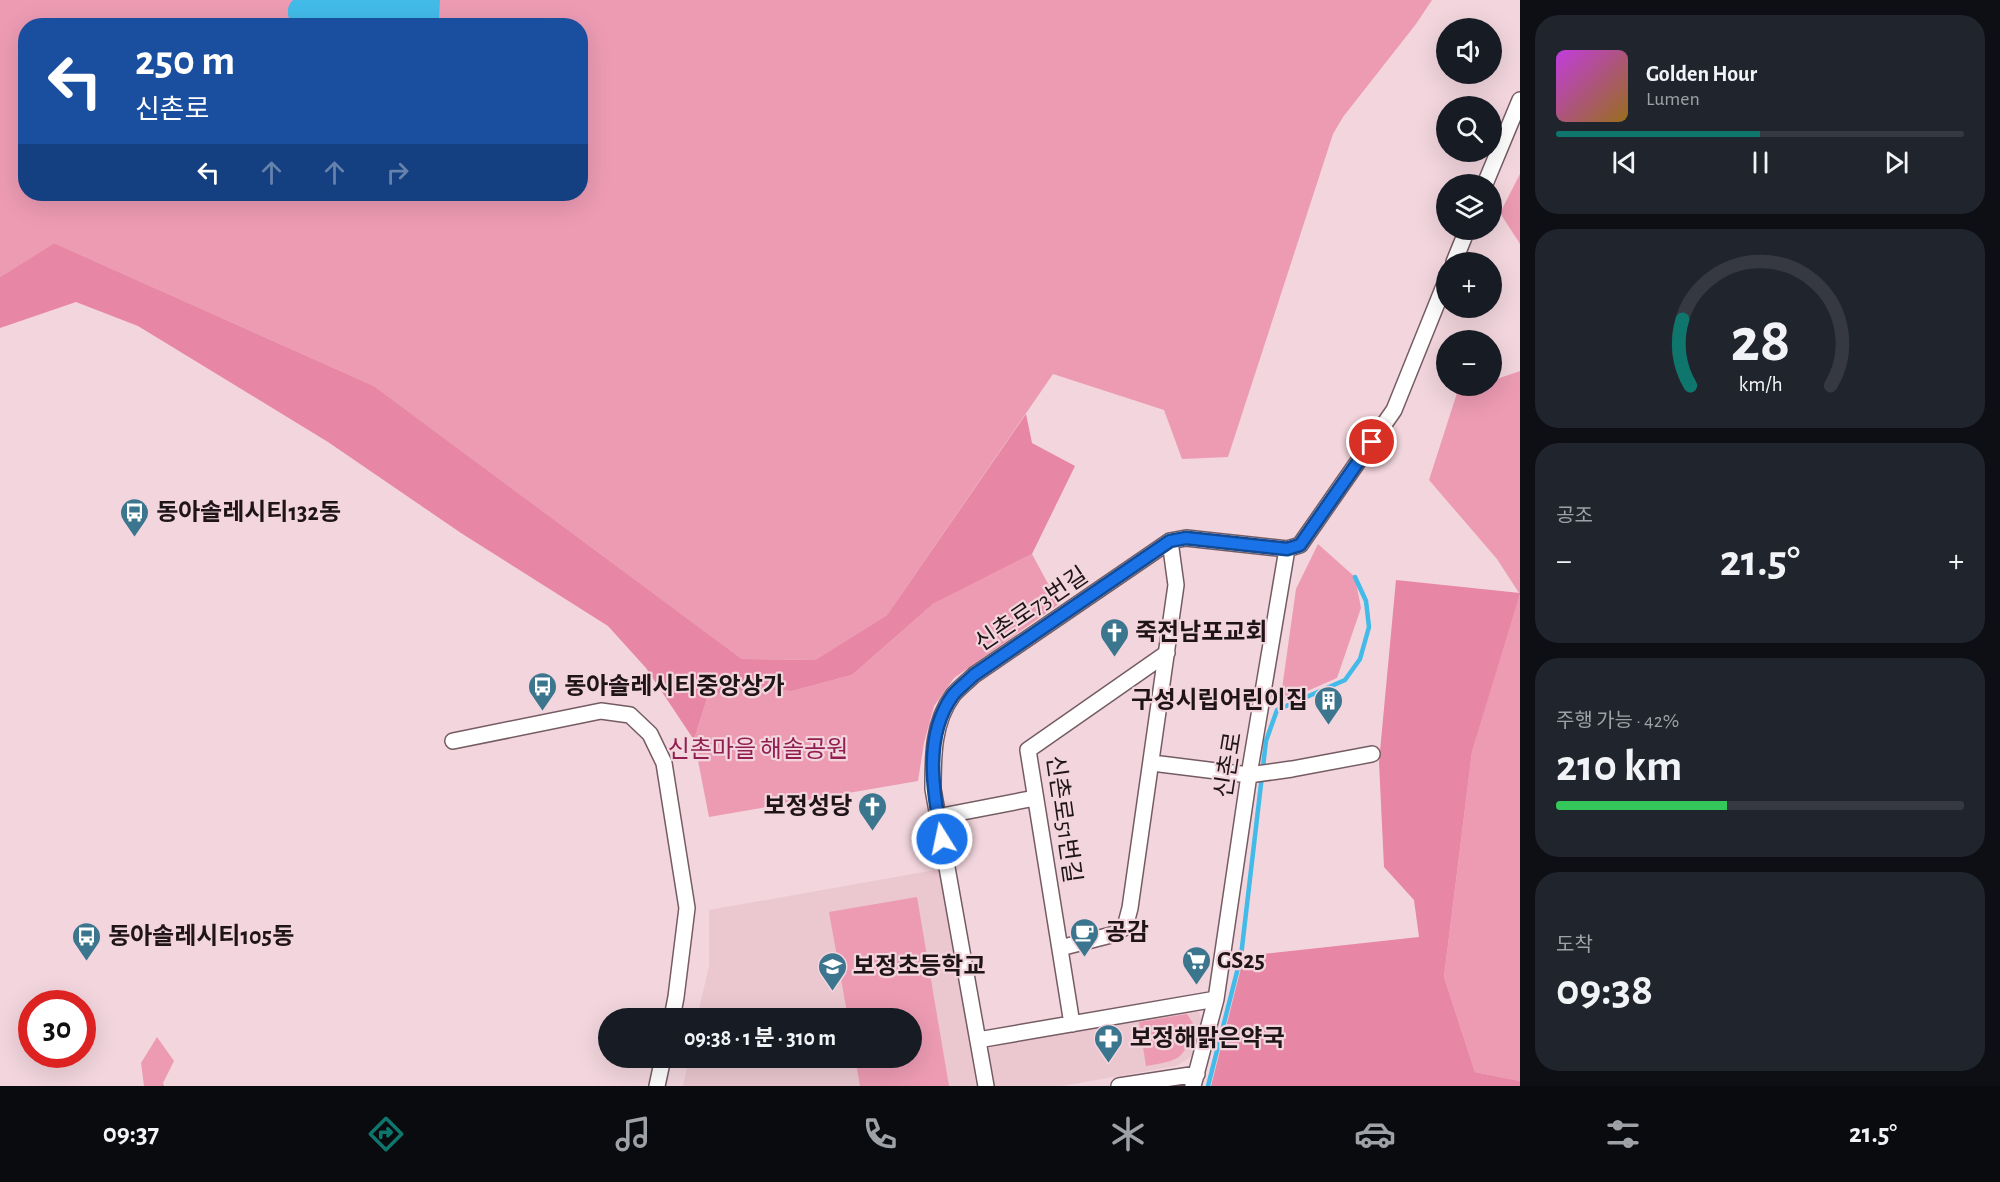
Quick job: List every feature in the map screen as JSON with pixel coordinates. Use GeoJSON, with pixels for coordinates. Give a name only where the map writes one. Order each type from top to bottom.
{"type":"FeatureCollection","features":[{"type":"Feature","properties":{"kind":"street"},"geometry":{"type":"LineString","coordinates":[[1489,174],[1520,100]]}},
{"type":"Feature","properties":{"kind":"street"},"geometry":{"type":"LineString","coordinates":[[1060,948],[1115,934],[1125,927],[1131,908],[1176,585],[1170,541],[1186,538],[1287,549],[1300,545],[1394,410],[1436,306]]}},
{"type":"Feature","properties":{"kind":"street","name":"신촌로73번길"},"geometry":{"type":"LineString","coordinates":[[986,1086],[933,789],[933,752],[938,723],[954,694],[974,675],[1170,541]]}},
{"type":"Feature","properties":{"kind":"street","name":"신촌로"},"geometry":{"type":"LineString","coordinates":[[1195,1080],[1216,999],[1249,775],[1287,549]]}},
{"type":"Feature","properties":{"kind":"street","name":"신촌로51번길"},"geometry":{"type":"LineString","coordinates":[[1072,1024],[1028,750],[1167,652]]}},
{"type":"Feature","properties":{"kind":"street"},"geometry":{"type":"LineString","coordinates":[[453,741],[601,711],[630,715],[650,734],[664,763],[687,908],[674,1008]]}},
{"type":"Feature","properties":{"kind":"street"},"geometry":{"type":"LineString","coordinates":[[1152,763],[1249,775],[1372,754]]}},
{"type":"Feature","properties":{"kind":"street"},"geometry":{"type":"LineString","coordinates":[[938,817],[1035,798]]}},
{"type":"Feature","properties":{"kind":"street"},"geometry":{"type":"LineString","coordinates":[[978,1040],[1216,999]]}},
{"type":"Feature","properties":{"kind":"street"},"geometry":{"type":"LineString","coordinates":[[657,1086],[661,1068]]}},
{"type":"Feature","properties":{"kind":"street"},"geometry":{"type":"LineString","coordinates":[[1119,1086],[1195,1080]]}},
{"type":"Feature","properties":{"kind":"shaded area"},"geometry":{"type":"Polygon","coordinates":[[[54,243],[374,386],[742,659],[815,660],[887,615],[1026,414],[1032,443],[1075,466],[1032,554],[933,604],[852,675],[792,691],[754,689],[708,695],[694,740],[646,668],[608,626],[461,533],[328,442],[138,326],[76,302],[0,328],[0,277],[54,243]]]}},
{"type":"Feature","properties":{"kind":"shaded area"},"geometry":{"type":"Polygon","coordinates":[[[1396,580],[1520,593],[1472,752],[1444,977],[1475,1072],[1520,1081],[1520,1086],[1211,1086],[1244,956],[1419,937],[1414,900],[1384,867],[1379,762],[1396,580]]]}},
{"type":"Feature","properties":{"kind":"shaded area","name":"보정초등학교"},"geometry":{"type":"Polygon","coordinates":[[[941,869],[975,1086],[683,1086],[687,1068],[922,1068],[922,1008],[699,1008],[709,966],[709,910],[941,869]]]}},
{"type":"Feature","properties":{"kind":"shaded area"},"geometry":{"type":"Polygon","coordinates":[[[1196,1009],[1202,1020],[1201,1032],[1191,1057],[1176,1066],[1062,1086],[995,1086],[987,1045],[1196,1009]]]}},
{"type":"Feature","properties":{"kind":"green space"},"geometry":{"type":"Polygon","coordinates":[[[0,0],[1432,0],[1343,117],[1333,134],[1228,457],[1182,459],[1164,410],[1053,374],[887,615],[815,660],[742,659],[374,386],[54,243],[0,277],[0,0]]]}},
{"type":"Feature","properties":{"kind":"green space"},"geometry":{"type":"Polygon","coordinates":[[[1520,174],[1520,244],[1502,216],[1502,209],[1520,174]]]}},
{"type":"Feature","properties":{"kind":"green space"},"geometry":{"type":"Polygon","coordinates":[[[1520,371],[1520,1081],[1475,1072],[1444,977],[1472,752],[1519,593],[1497,559],[1429,480],[1456,396],[1502,396],[1502,377],[1520,371]]]}},
{"type":"Feature","properties":{"kind":"green space"},"geometry":{"type":"Polygon","coordinates":[[[1318,544],[1355,577],[1361,608],[1337,678],[1280,703],[1296,589],[1318,544]]]}},
{"type":"Feature","properties":{"kind":"green space","name":"신촌마을 해솔공원"},"geometry":{"type":"Polygon","coordinates":[[[1032,554],[1059,604],[954,678],[934,706],[924,743],[918,781],[709,817],[694,740],[708,695],[754,689],[792,691],[852,675],[933,604],[1032,554]]]}},
{"type":"Feature","properties":{"kind":"green space"},"geometry":{"type":"Polygon","coordinates":[[[917,897],[949,1086],[860,1086],[857,1068],[922,1068],[922,1008],[846,1008],[829,912],[917,897]]]}},
{"type":"Feature","properties":{"kind":"green space"},"geometry":{"type":"Polygon","coordinates":[[[1187,1014],[1194,1025],[1184,1052],[1174,1060],[1146,1066],[1139,1022],[1187,1014]]]}},
{"type":"Feature","properties":{"kind":"green space"},"geometry":{"type":"Polygon","coordinates":[[[157,1037],[174,1061],[163,1083],[164,1086],[144,1086],[141,1063],[157,1037]]]}},
{"type":"Feature","properties":{"kind":"water"},"geometry":{"type":"Polygon","coordinates":[[[293,0],[440,0],[439,18],[289,18],[290,3],[293,0]]]}},
{"type":"Feature","properties":{"kind":"waterway"},"geometry":{"type":"LineString","coordinates":[[1208,1086],[1241,956],[1266,741],[1277,710],[1345,680],[1360,659],[1369,627],[1366,601],[1355,577]]}},
{"type":"Feature","properties":{"kind":"place","name":"동아솔레시티132동"},"geometry":{"type":"Point","coordinates":[135,538]}},
{"type":"Feature","properties":{"kind":"place","name":"죽전남포교회"},"geometry":{"type":"Point","coordinates":[1114,658]}},
{"type":"Feature","properties":{"kind":"place","name":"동아솔레시티중앙상가"},"geometry":{"type":"Point","coordinates":[543,712]}},
{"type":"Feature","properties":{"kind":"place","name":"구성시립어린이집"},"geometry":{"type":"Point","coordinates":[1329,726]}},
{"type":"Feature","properties":{"kind":"place","name":"보정성당"},"geometry":{"type":"Point","coordinates":[873,832]}},
{"type":"Feature","properties":{"kind":"place","name":"공감"},"geometry":{"type":"Point","coordinates":[1084,958]}},
{"type":"Feature","properties":{"kind":"place","name":"동아솔레시티105동"},"geometry":{"type":"Point","coordinates":[87,962]}},
{"type":"Feature","properties":{"kind":"place","name":"GS25"},"geometry":{"type":"Point","coordinates":[1196,986]}},
{"type":"Feature","properties":{"kind":"place","name":"보정초등학교"},"geometry":{"type":"Point","coordinates":[832,992]}},
{"type":"Feature","properties":{"kind":"place","name":"보정해맑은약국"},"geometry":{"type":"Point","coordinates":[1109,1064]}},
{"type":"Feature","properties":{"kind":"route"},"geometry":{"type":"LineString","coordinates":[[942,839],[933,789],[933,752],[938,723],[954,694],[974,675],[1170,541],[1186,538],[1287,549],[1300,545],[1372,442]]}}]}
